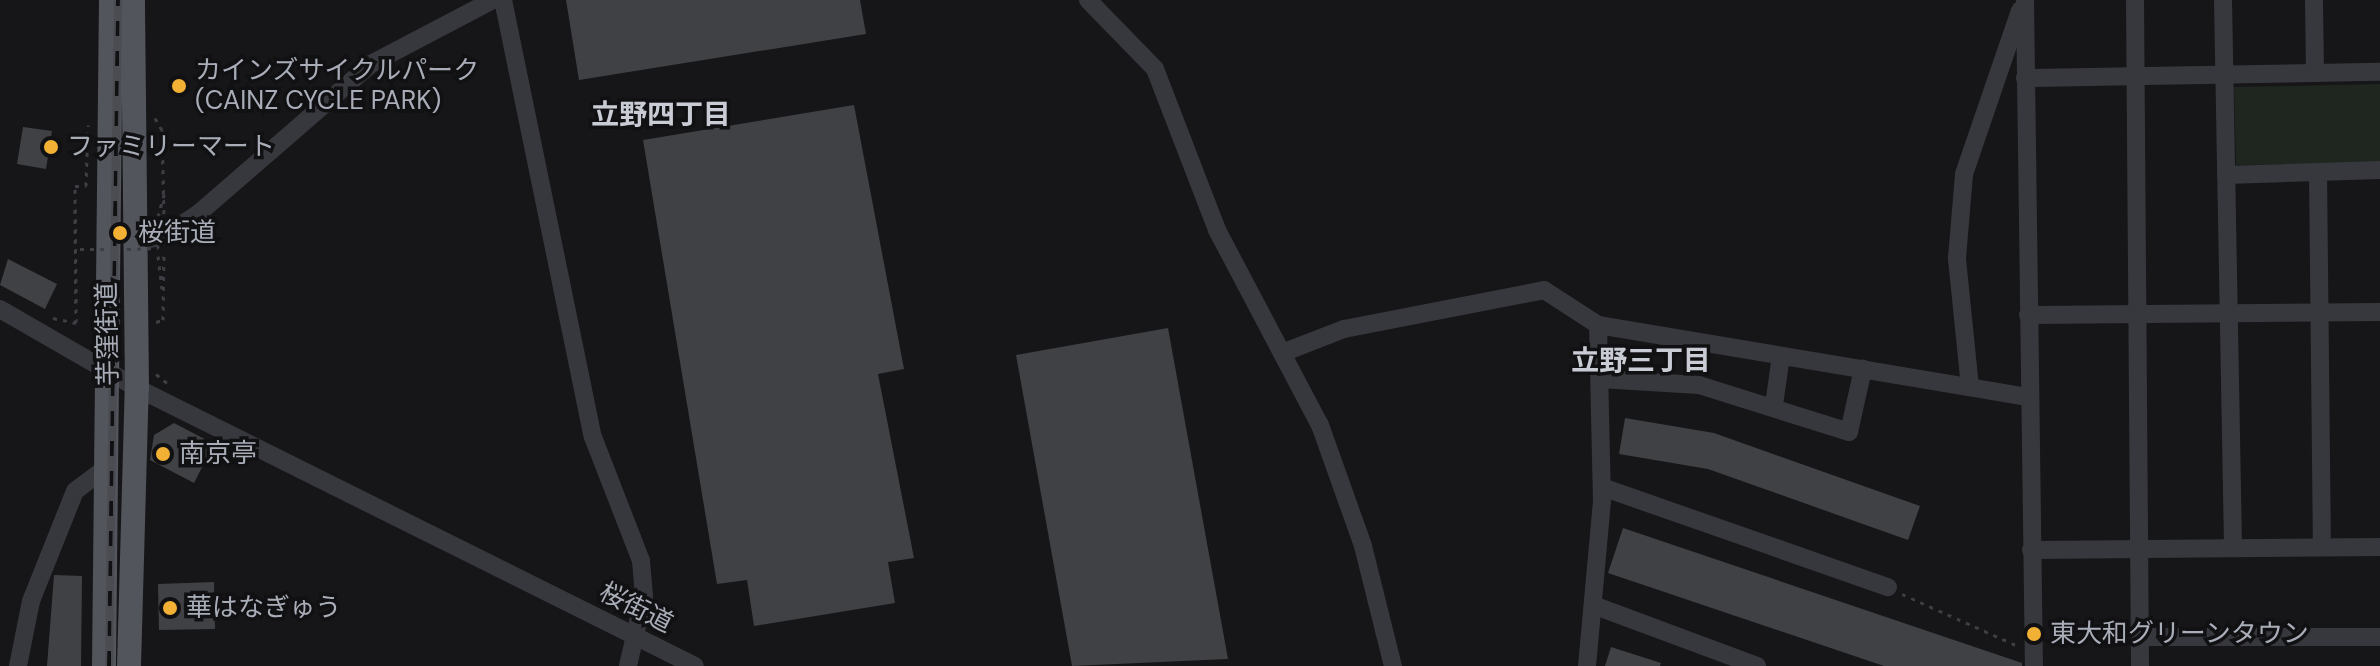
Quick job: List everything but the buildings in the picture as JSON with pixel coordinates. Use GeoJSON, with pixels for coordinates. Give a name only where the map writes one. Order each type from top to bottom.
{"type":"FeatureCollection","features":[{"type":"Feature","properties":{"kind":"main road","name":"芋窪街道"},"geometry":{"type":"LineString","coordinates":[[104,666],[104,364],[111,0]]}},
{"type":"Feature","properties":{"kind":"main road","name":"芋窪街道"},"geometry":{"type":"LineString","coordinates":[[129,666],[137,388],[130,245],[133,0]]}},
{"type":"Feature","properties":{"kind":"street"},"geometry":{"type":"LineString","coordinates":[[130,245],[164,236],[199,213],[371,64],[493,0]]}},
{"type":"Feature","properties":{"kind":"street"},"geometry":{"type":"LineString","coordinates":[[503,0],[593,437],[641,561],[637,637],[628,666]]}},
{"type":"Feature","properties":{"kind":"street"},"geometry":{"type":"LineString","coordinates":[[1088,0],[1155,69],[1217,230],[1320,425],[1363,546],[1393,666]]}},
{"type":"Feature","properties":{"kind":"street"},"geometry":{"type":"LineString","coordinates":[[2024,0],[2034,659]]}},
{"type":"Feature","properties":{"kind":"street"},"geometry":{"type":"LineString","coordinates":[[1970,387],[1957,258],[1964,174],[2024,0]]}},
{"type":"Feature","properties":{"kind":"street"},"geometry":{"type":"LineString","coordinates":[[2135,0],[2140,666]]}},
{"type":"Feature","properties":{"kind":"street"},"geometry":{"type":"LineString","coordinates":[[2223,0],[2233,548]]}},
{"type":"Feature","properties":{"kind":"street"},"geometry":{"type":"LineString","coordinates":[[2314,0],[2315,73]]}},
{"type":"Feature","properties":{"kind":"street"},"geometry":{"type":"LineString","coordinates":[[2025,78],[2380,72]]}},
{"type":"Feature","properties":{"kind":"street"},"geometry":{"type":"LineString","coordinates":[[2226,175],[2380,170]]}},
{"type":"Feature","properties":{"kind":"street"},"geometry":{"type":"LineString","coordinates":[[2318,172],[2322,547]]}},
{"type":"Feature","properties":{"kind":"street"},"geometry":{"type":"LineString","coordinates":[[1282,353],[1344,329],[1544,290],[1598,325],[2030,397]]}},
{"type":"Feature","properties":{"kind":"street","name":"桜街道"},"geometry":{"type":"LineString","coordinates":[[0,309],[104,364],[137,388],[695,666]]}},
{"type":"Feature","properties":{"kind":"street"},"geometry":{"type":"LineString","coordinates":[[2028,315],[2380,312]]}},
{"type":"Feature","properties":{"kind":"street"},"geometry":{"type":"LineString","coordinates":[[1587,666],[1602,487],[1598,325]]}},
{"type":"Feature","properties":{"kind":"street"},"geometry":{"type":"LineString","coordinates":[[1774,405],[1781,356]]}},
{"type":"Feature","properties":{"kind":"street"},"geometry":{"type":"LineString","coordinates":[[1600,379],[1699,385],[1774,405],[1849,432],[1863,369]]}},
{"type":"Feature","properties":{"kind":"street"},"geometry":{"type":"LineString","coordinates":[[18,666],[31,601],[75,491],[104,469]]}},
{"type":"Feature","properties":{"kind":"street"},"geometry":{"type":"LineString","coordinates":[[1602,487],[1888,587]]}},
{"type":"Feature","properties":{"kind":"street"},"geometry":{"type":"LineString","coordinates":[[2031,550],[2380,547]]}},
{"type":"Feature","properties":{"kind":"street"},"geometry":{"type":"LineString","coordinates":[[1593,605],[1757,666]]}},
{"type":"Feature","properties":{"kind":"street"},"geometry":{"type":"LineString","coordinates":[[2140,637],[2380,637]]}},
{"type":"Feature","properties":{"kind":"path"},"geometry":{"type":"LineString","coordinates":[[76,323],[75,186],[86,186],[94,111]]}},
{"type":"Feature","properties":{"kind":"path"},"geometry":{"type":"LineString","coordinates":[[163,289],[158,229],[164,194]]}},
{"type":"Feature","properties":{"kind":"path"},"geometry":{"type":"LineString","coordinates":[[75,209],[80,249],[76,303]]}},
{"type":"Feature","properties":{"kind":"path"},"geometry":{"type":"LineString","coordinates":[[130,245],[158,248]]}},
{"type":"Feature","properties":{"kind":"path"},"geometry":{"type":"LineString","coordinates":[[80,249],[110,249]]}},
{"type":"Feature","properties":{"kind":"path"},"geometry":{"type":"LineString","coordinates":[[1888,587],[2034,659]]}},
{"type":"Feature","properties":{"kind":"shaded area"},"geometry":{"type":"Polygon","coordinates":[[[2380,84],[2380,163],[2236,165],[2234,87],[2380,84]]]}},
{"type":"Feature","properties":{"kind":"railway"},"geometry":{"type":"LineString","coordinates":[[109,666],[118,0]]}},
{"type":"Feature","properties":{"kind":"place","name":"カインズサイクルパーク (CAINZ CYCLE PARK)"},"geometry":{"type":"Point","coordinates":[179,86]}},
{"type":"Feature","properties":{"kind":"place","name":"ファミリーマート"},"geometry":{"type":"Point","coordinates":[51,147]}},
{"type":"Feature","properties":{"kind":"place","name":"桜街道"},"geometry":{"type":"Point","coordinates":[120,233]}},
{"type":"Feature","properties":{"kind":"place","name":"南京亭"},"geometry":{"type":"Point","coordinates":[163,454]}},
{"type":"Feature","properties":{"kind":"place","name":"華はなぎゅう"},"geometry":{"type":"Point","coordinates":[170,608]}},
{"type":"Feature","properties":{"kind":"place","name":"東大和グリーンタウン"},"geometry":{"type":"Point","coordinates":[2034,634]}},
{"type":"Feature","properties":{"kind":"district","name":"立野四丁目"},"geometry":{"type":"Point","coordinates":[661,115]}},
{"type":"Feature","properties":{"kind":"district","name":"立野三丁目"},"geometry":{"type":"Point","coordinates":[1641,361]}}]}
